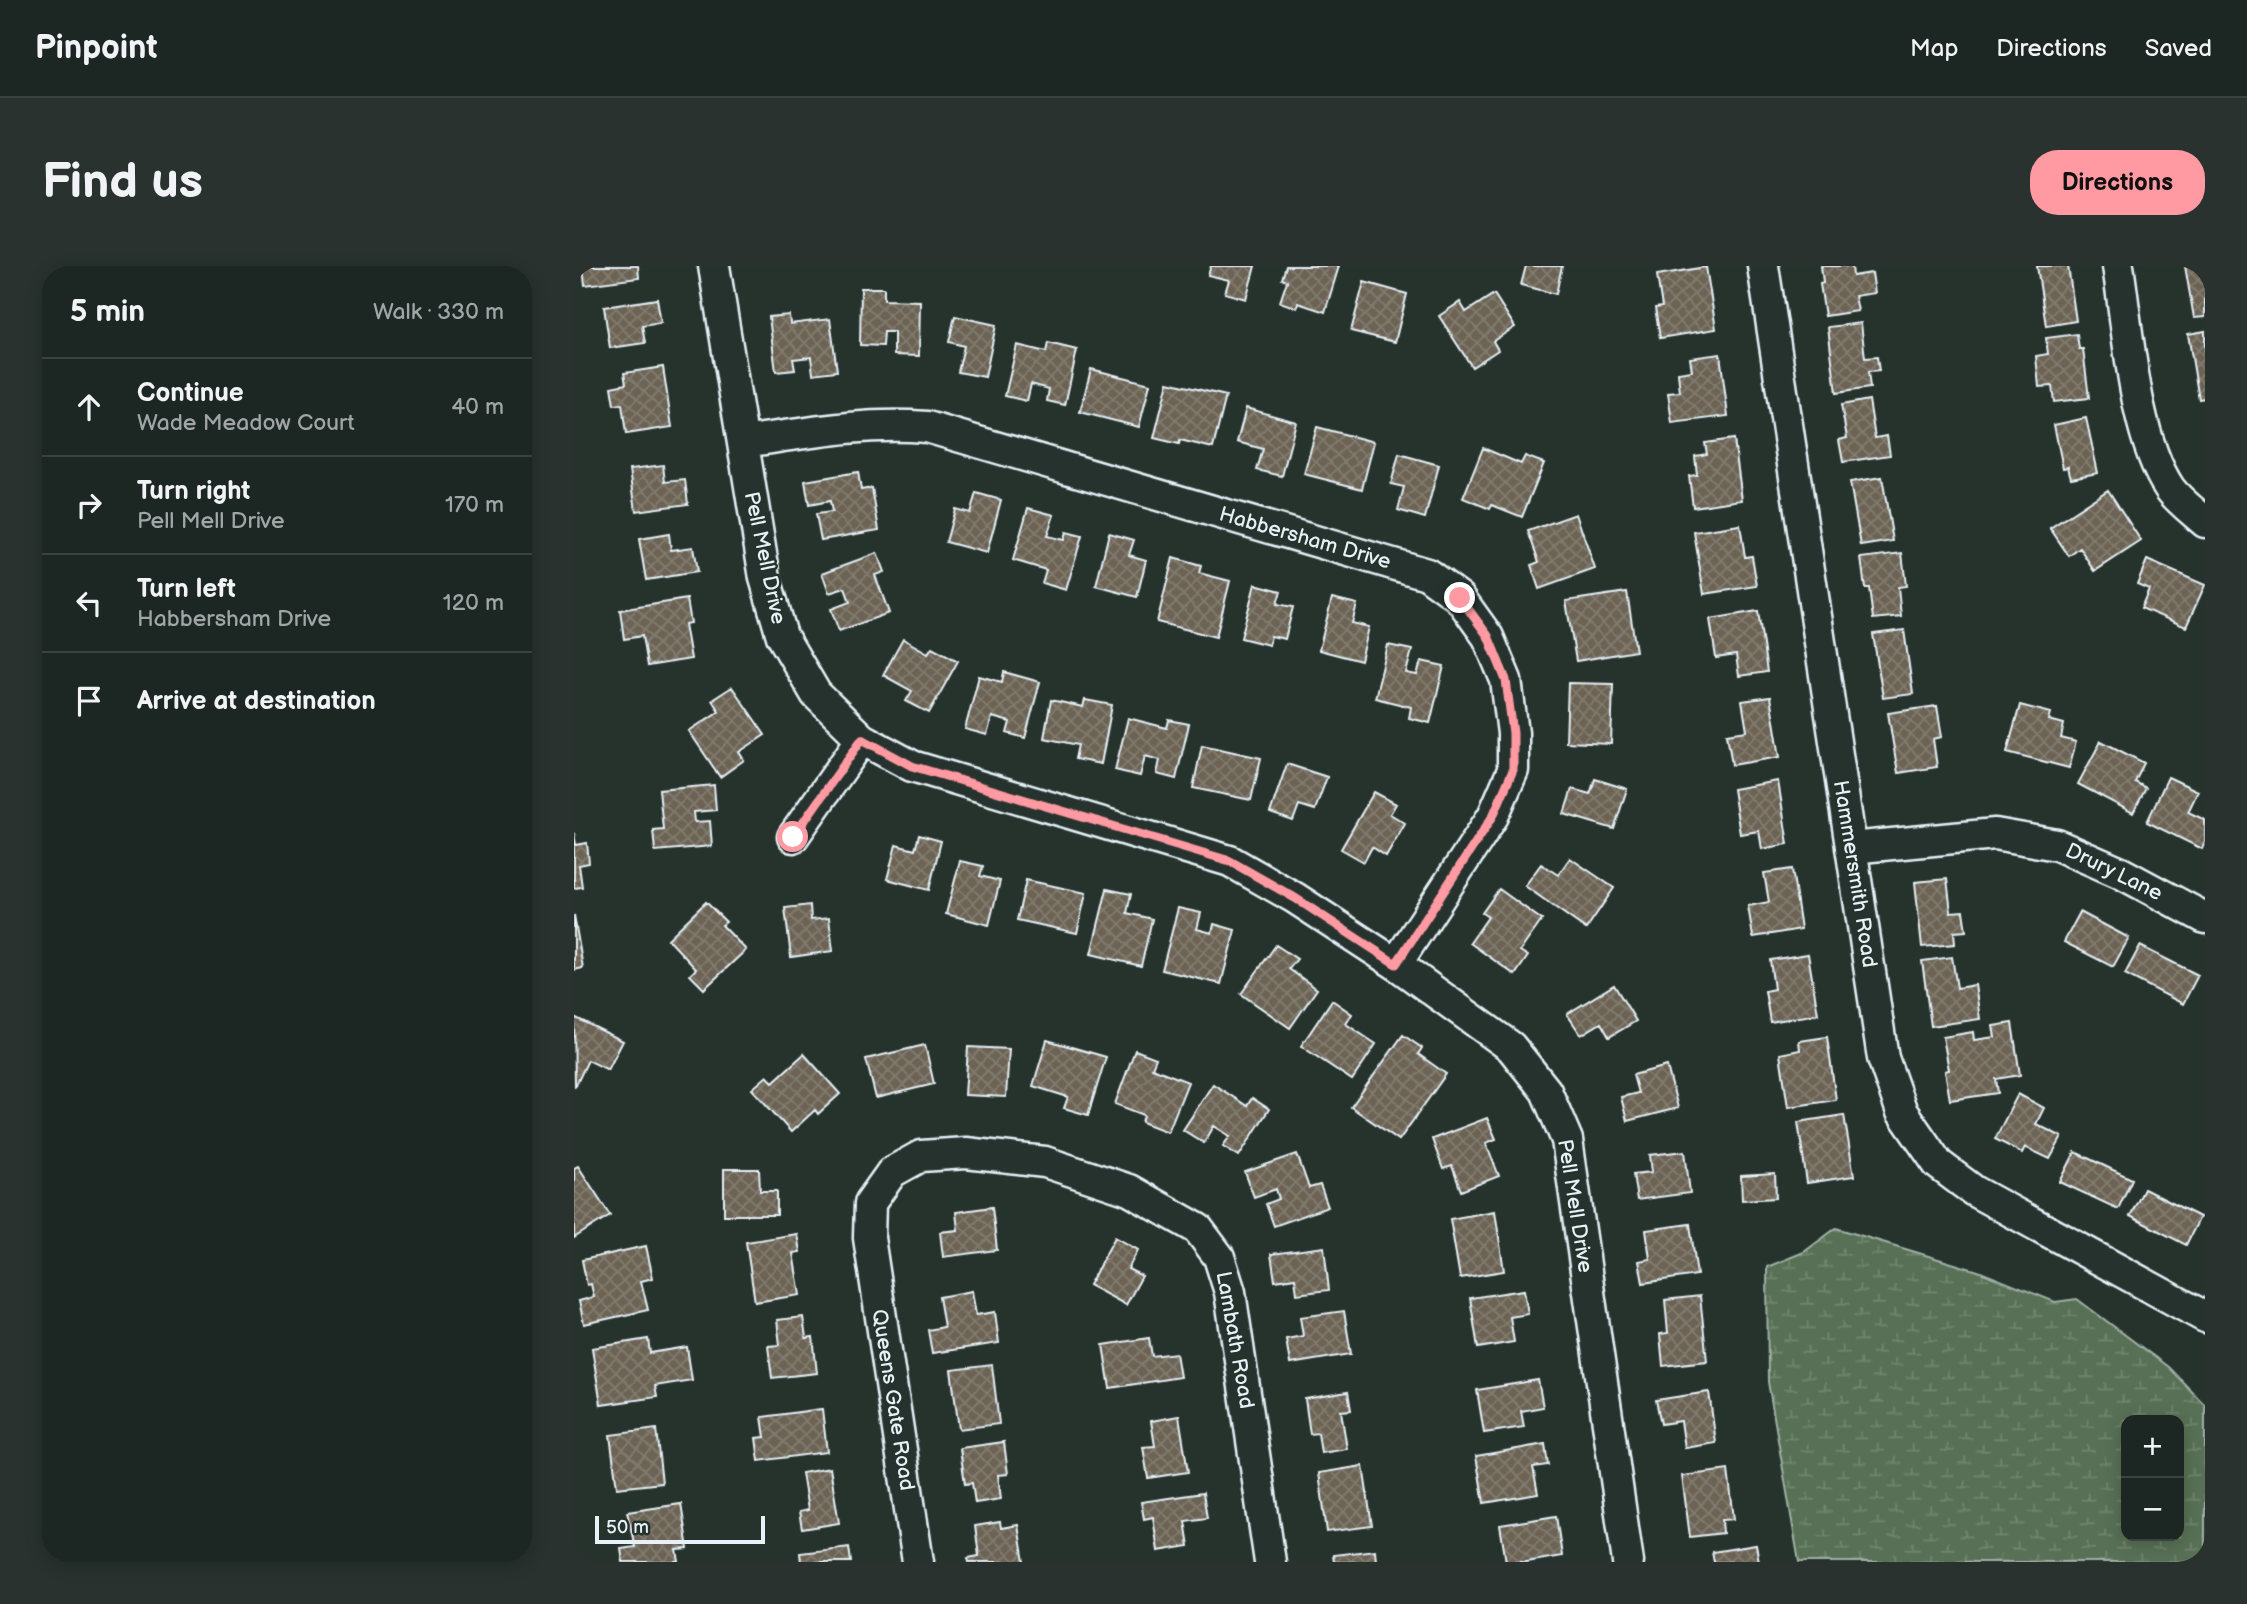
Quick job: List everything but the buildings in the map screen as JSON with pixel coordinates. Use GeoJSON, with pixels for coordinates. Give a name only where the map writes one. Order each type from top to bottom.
{"type":"FeatureCollection","features":[{"type":"Feature","properties":{"kind":"street","name":"Pell Mell Drive"},"geometry":{"type":"LineString","coordinates":[[714,266],[765,578],[782,636],[816,694],[862,739],[912,766],[1230,861],[1295,898],[1396,964],[1511,1048],[1546,1091],[1567,1140],[1628,1562]]}},
{"type":"Feature","properties":{"kind":"street","name":"Hammersmith Road"},"geometry":{"type":"LineString","coordinates":[[1763,266],[1883,1058],[1902,1112],[1938,1164],[1974,1191],[2205,1318]]}},
{"type":"Feature","properties":{"kind":"street"},"geometry":{"type":"LineString","coordinates":[[2118,266],[2139,405],[2150,446],[2171,489],[2205,522]]}},
{"type":"Feature","properties":{"kind":"street","name":"Habbersham Drive"},"geometry":{"type":"LineString","coordinates":[[743,442],[853,426],[887,424],[928,427],[1427,574],[1460,598],[1488,636],[1506,680],[1513,733],[1513,770],[1493,816],[1396,964]]}},
{"type":"Feature","properties":{"kind":"street"},"geometry":{"type":"LineString","coordinates":[[793,837],[862,739]]}},
{"type":"Feature","properties":{"kind":"street","name":"Drury Lane"},"geometry":{"type":"LineString","coordinates":[[1851,848],[1995,834],[2057,845],[2121,873],[2205,918]]}},
{"type":"Feature","properties":{"kind":"street","name":"Lambath Road"},"geometry":{"type":"LineString","coordinates":[[869,1238],[870,1203],[892,1172],[921,1156],[966,1153],[1045,1161],[1129,1190],[1198,1229],[1219,1257],[1230,1292],[1270,1562]]}},
{"type":"Feature","properties":{"kind":"street","name":"Queens Gate Road"},"geometry":{"type":"LineString","coordinates":[[869,1238],[918,1562]]}},
{"type":"Feature","properties":{"kind":"green space"},"geometry":{"type":"Polygon","coordinates":[[[1836,1228],[1978,1271],[2055,1302],[2077,1299],[2168,1367],[2205,1405],[2205,1562],[1799,1562],[1768,1382],[1767,1267],[1804,1252],[1836,1228]]]}},
{"type":"Feature","properties":{"kind":"route"},"geometry":{"type":"LineString","coordinates":[[793,837],[862,739],[912,766],[1230,861],[1295,898],[1396,964],[1493,816],[1513,770],[1513,733],[1506,680],[1488,636],[1460,598]]}}]}
